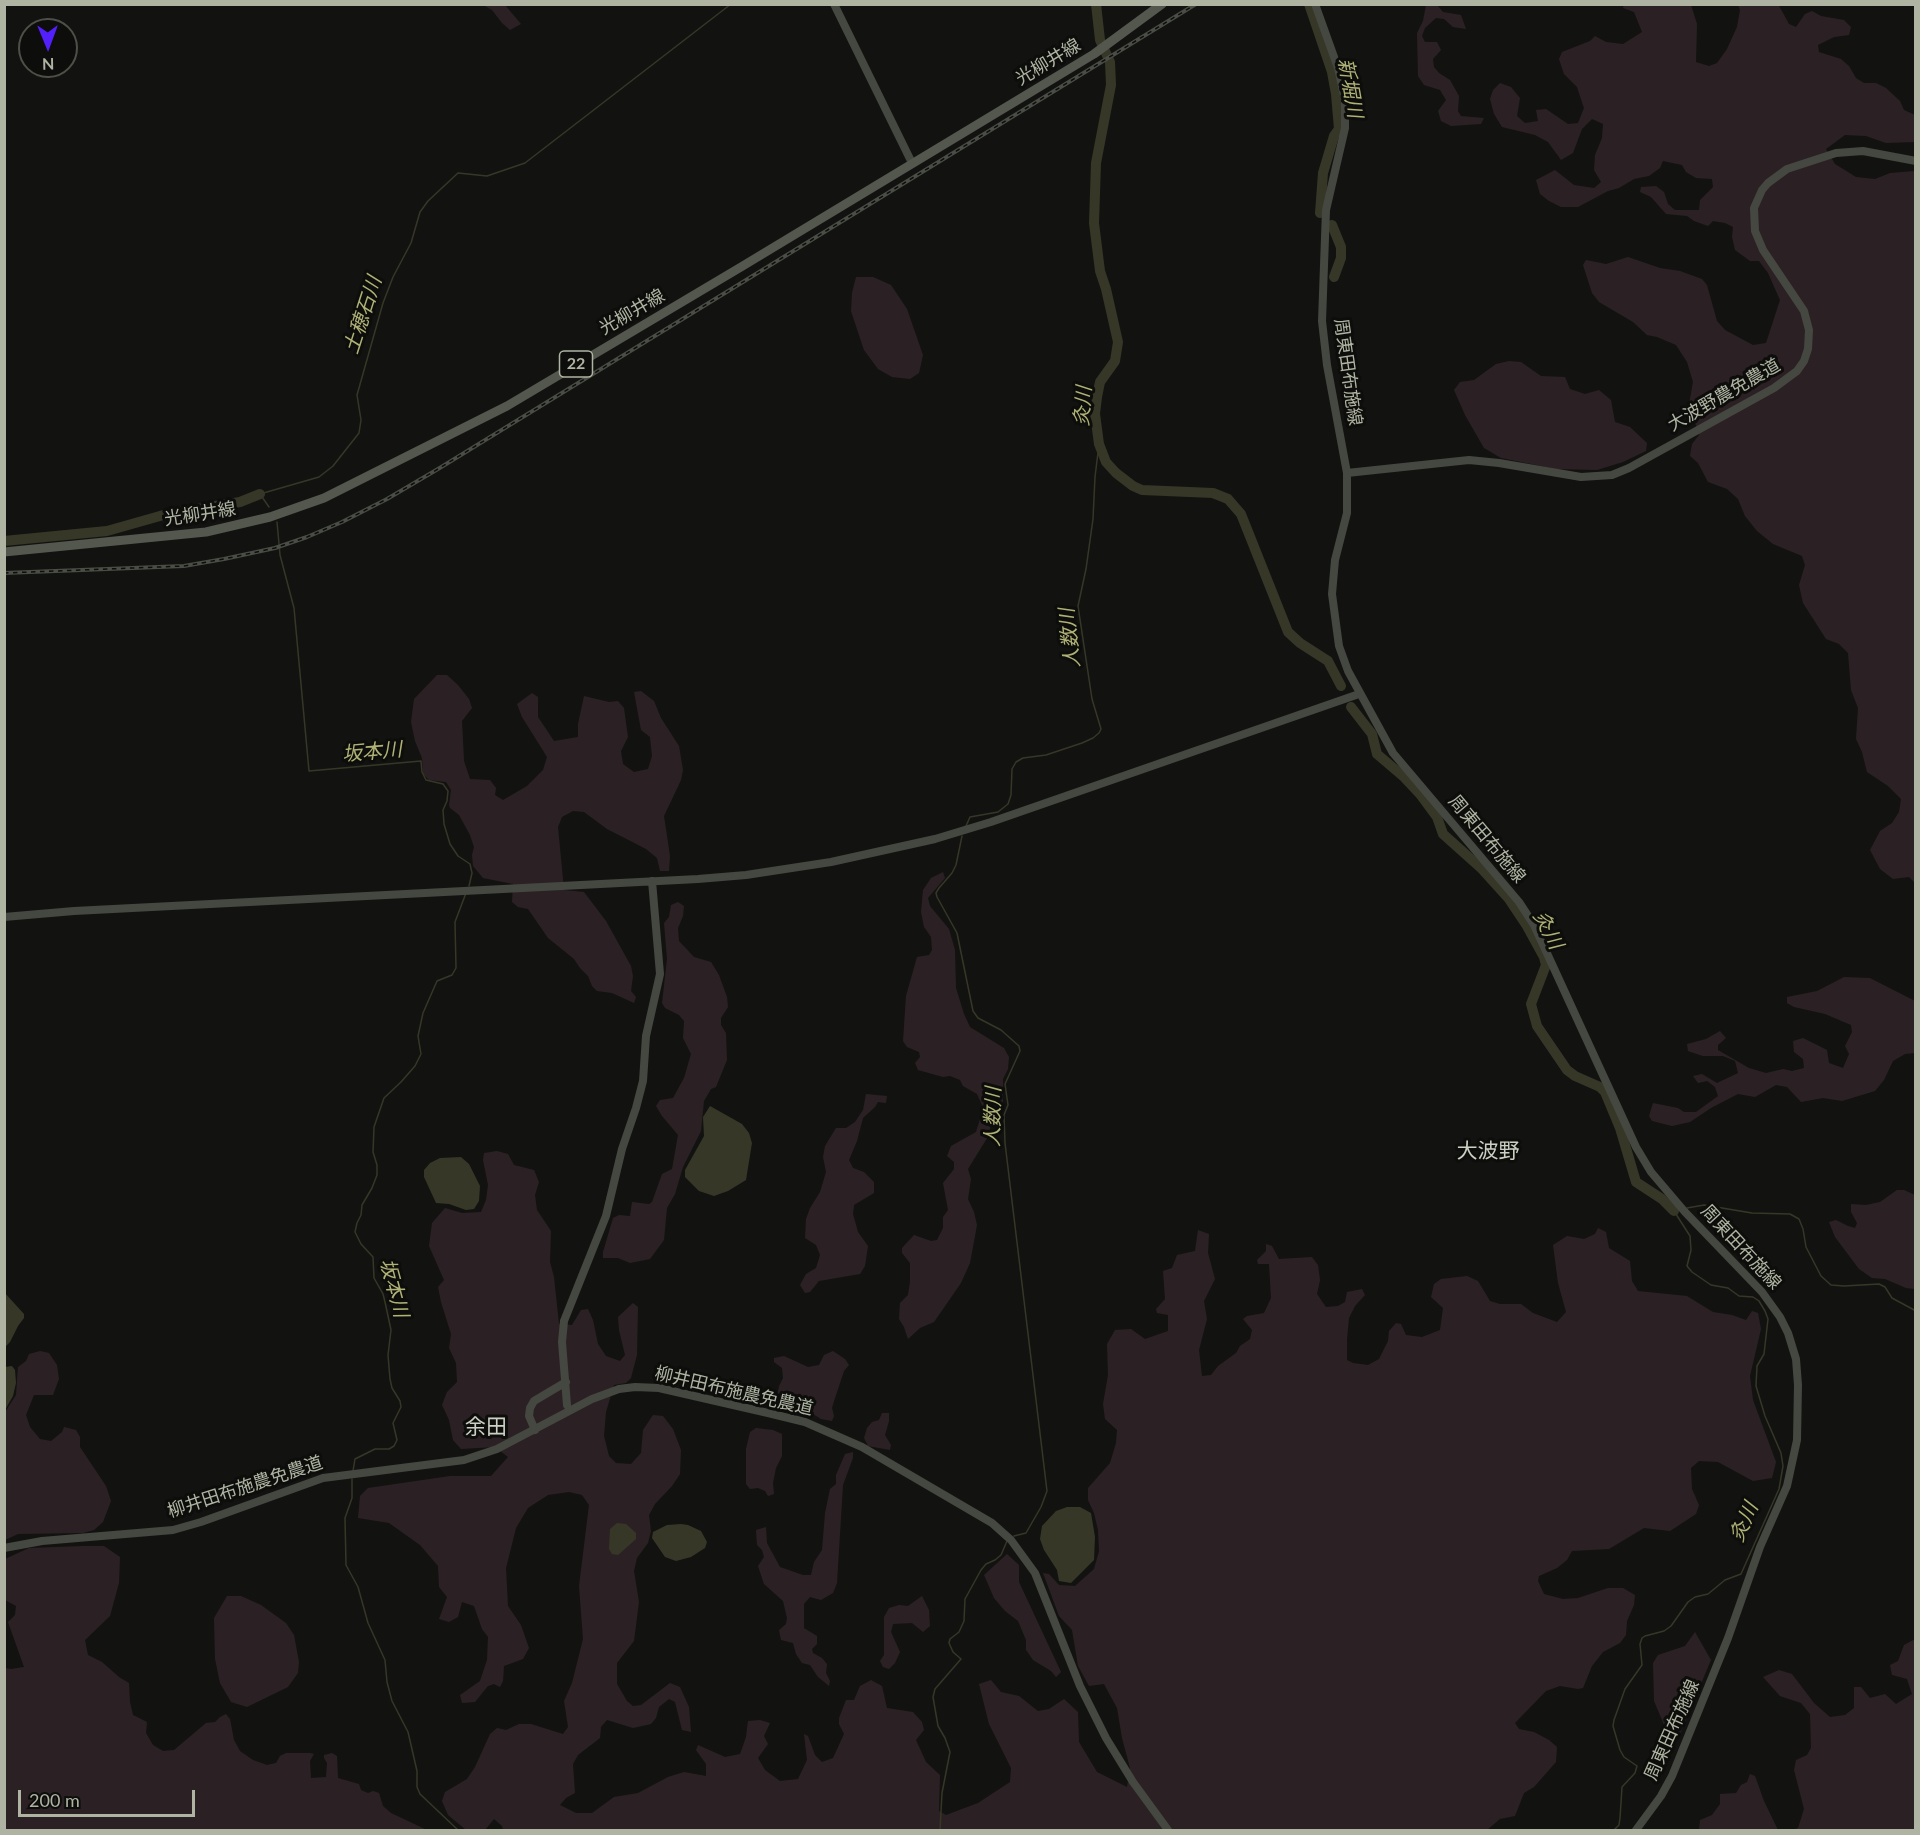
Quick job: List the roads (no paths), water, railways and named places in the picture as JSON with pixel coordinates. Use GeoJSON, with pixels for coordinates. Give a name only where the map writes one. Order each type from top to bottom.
{"type":"FeatureCollection","features":[{"type":"Feature","properties":{"kind":"main road","name":"光柳井線"},"geometry":{"type":"LineString","coordinates":[[4,552],[206,532],[270,517],[324,498],[507,406],[1103,48],[1162,4]]}},
{"type":"Feature","properties":{"kind":"street"},"geometry":{"type":"LineString","coordinates":[[834,4],[912,163]]}},
{"type":"Feature","properties":{"kind":"street","name":"周東田布施線"},"geometry":{"type":"LineString","coordinates":[[1316,4],[1338,68],[1345,100],[1345,128],[1326,210],[1322,321],[1327,365],[1347,473],[1348,507],[1335,560],[1332,594],[1339,646],[1359,693],[1393,753],[1514,897],[1534,925],[1636,1147],[1652,1173],[1762,1292],[1780,1317],[1788,1333],[1797,1368],[1797,1440],[1787,1486],[1760,1547],[1728,1638],[1671,1776],[1661,1796],[1636,1830]]}},
{"type":"Feature","properties":{"kind":"street","name":"大波野農免農道"},"geometry":{"type":"LineString","coordinates":[[1347,473],[1469,460],[1581,477],[1612,475],[1629,468],[1774,388],[1797,370],[1804,361],[1808,350],[1809,330],[1804,311],[1763,250],[1755,231],[1754,208],[1762,190],[1768,183],[1787,169],[1836,153],[1863,152],[1916,161]]}},
{"type":"Feature","properties":{"kind":"street"},"geometry":{"type":"LineString","coordinates":[[4,917],[74,911],[652,882],[791,869],[856,858],[935,839],[1020,812],[1359,693]]}},
{"type":"Feature","properties":{"kind":"street"},"geometry":{"type":"LineString","coordinates":[[567,1405],[562,1342],[564,1321],[606,1216],[622,1149],[643,1082],[646,1036],[660,974],[652,882]]}},
{"type":"Feature","properties":{"kind":"street"},"geometry":{"type":"LineString","coordinates":[[535,1430],[529,1416],[534,1401],[566,1382]]}},
{"type":"Feature","properties":{"kind":"street","name":"柳井田布施農免農道"},"geometry":{"type":"LineString","coordinates":[[4,1548],[42,1541],[173,1530],[323,1478],[446,1464],[481,1456],[592,1399],[620,1389],[647,1387],[672,1391],[805,1422],[882,1457],[982,1517],[1011,1540],[1035,1573],[1080,1686],[1106,1738],[1133,1782],[1168,1830]]}},
{"type":"Feature","properties":{"kind":"waterway","name":"土穂石川"},"geometry":{"type":"LineString","coordinates":[[269,507],[260,494],[319,477],[333,466],[359,433],[361,420],[357,395],[383,303],[393,277],[411,243],[420,212],[428,201],[458,173],[487,176],[525,163],[731,4]]}},
{"type":"Feature","properties":{"kind":"waterway","name":"灸川"},"geometry":{"type":"LineString","coordinates":[[1096,4],[1100,40],[1110,62],[1111,85],[1096,163],[1094,223],[1100,271],[1118,342],[1115,361],[1100,382],[1097,397],[1095,414],[1099,444],[1106,462],[1116,473],[1142,490],[1213,493],[1228,499],[1241,514],[1288,632],[1300,643],[1328,661],[1341,686]]}},
{"type":"Feature","properties":{"kind":"waterway","name":"新堀川"},"geometry":{"type":"LineString","coordinates":[[1309,4],[1332,72],[1339,129],[1334,136],[1323,173],[1320,213]]}},
{"type":"Feature","properties":{"kind":"waterway","name":"新堀川"},"geometry":{"type":"LineString","coordinates":[[1332,225],[1341,247],[1341,258],[1334,277]]}},
{"type":"Feature","properties":{"kind":"waterway","name":"人数川"},"geometry":{"type":"LineString","coordinates":[[966,826],[970,817],[998,812],[1008,804],[1011,795],[1012,769],[1016,762],[1023,758],[1046,755],[1082,743],[1093,738],[1101,729],[1092,699],[1078,606],[1093,519],[1099,444]]}},
{"type":"Feature","properties":{"kind":"waterway","name":"土穂石川"},"geometry":{"type":"LineString","coordinates":[[4,541],[107,531],[167,514],[240,502],[260,494]]}},
{"type":"Feature","properties":{"kind":"waterway","name":"坂本川"},"geometry":{"type":"LineString","coordinates":[[277,522],[280,555],[294,608],[309,771],[421,761],[422,772],[426,780],[443,784],[448,791],[443,810],[444,824],[450,844],[458,856],[470,864],[472,873],[469,886]]}},
{"type":"Feature","properties":{"kind":"waterway","name":"灸川"},"geometry":{"type":"LineString","coordinates":[[1351,707],[1372,734],[1377,754],[1420,794],[1437,817],[1443,834],[1481,868],[1509,899],[1527,926],[1546,965],[1531,1004],[1537,1026],[1567,1070],[1600,1087],[1605,1092],[1620,1128],[1636,1182],[1662,1199],[1674,1211]]}},
{"type":"Feature","properties":{"kind":"waterway","name":"人数川"},"geometry":{"type":"LineString","coordinates":[[962,836],[956,865],[936,893],[937,897],[957,933],[973,1011],[978,1018],[1001,1030],[1019,1046],[1020,1051],[1005,1084],[1008,1105],[1004,1115],[1005,1143],[1047,1491],[1026,1533],[1014,1536]]}},
{"type":"Feature","properties":{"kind":"waterway","name":"坂本川"},"geometry":{"type":"LineString","coordinates":[[353,1471],[355,1459],[375,1449],[389,1449],[394,1446],[397,1440],[393,1423],[401,1407],[390,1379],[388,1355],[391,1330],[383,1294],[374,1278],[373,1257],[361,1244],[355,1232],[362,1205],[377,1175],[373,1152],[374,1127],[384,1098],[415,1066],[421,1054],[418,1036],[423,1013],[437,981],[452,975],[456,968],[455,922],[466,893]]}},
{"type":"Feature","properties":{"kind":"waterway","name":"灸川"},"geometry":{"type":"LineString","coordinates":[[1687,1208],[1704,1205],[1752,1213],[1790,1214],[1799,1219],[1806,1247],[1821,1276],[1831,1285],[1879,1284],[1885,1287],[1892,1298],[1916,1311]]}},
{"type":"Feature","properties":{"kind":"waterway","name":"灸川"},"geometry":{"type":"LineString","coordinates":[[1614,1830],[1619,1825],[1622,1787],[1635,1773],[1637,1766],[1624,1757],[1613,1726],[1625,1689],[1642,1665],[1640,1644],[1642,1638],[1664,1631],[1671,1626],[1688,1602],[1695,1597],[1708,1594],[1725,1580],[1741,1574],[1779,1489],[1783,1466],[1781,1453],[1765,1416],[1756,1386],[1757,1366],[1764,1354],[1768,1319],[1765,1311],[1759,1301],[1753,1297],[1739,1296],[1728,1288],[1711,1285],[1692,1272],[1687,1266],[1691,1250],[1690,1236],[1674,1211],[1679,1210]]}},
{"type":"Feature","properties":{"kind":"waterway","name":"坂本川"},"geometry":{"type":"LineString","coordinates":[[352,1479],[352,1498],[345,1518],[346,1565],[358,1587],[368,1623],[385,1660],[392,1701],[408,1732],[417,1771],[417,1787],[420,1794],[458,1830]]}},
{"type":"Feature","properties":{"kind":"waterway","name":"人数川"},"geometry":{"type":"LineString","coordinates":[[940,1830],[942,1793],[950,1752],[938,1726],[933,1697],[935,1689],[961,1659],[953,1652],[949,1643],[950,1639],[959,1632],[964,1621],[965,1599],[981,1570],[1001,1555],[1007,1541]]}},
{"type":"Feature","properties":{"kind":"railway"},"geometry":{"type":"LineString","coordinates":[[4,573],[184,566],[275,548],[342,522],[438,469],[1196,4]]}},
{"type":"Feature","properties":{"kind":"district","name":"大波野"},"geometry":{"type":"Point","coordinates":[1488,1151]}},
{"type":"Feature","properties":{"kind":"district","name":"余田"},"geometry":{"type":"Point","coordinates":[486,1427]}}]}
